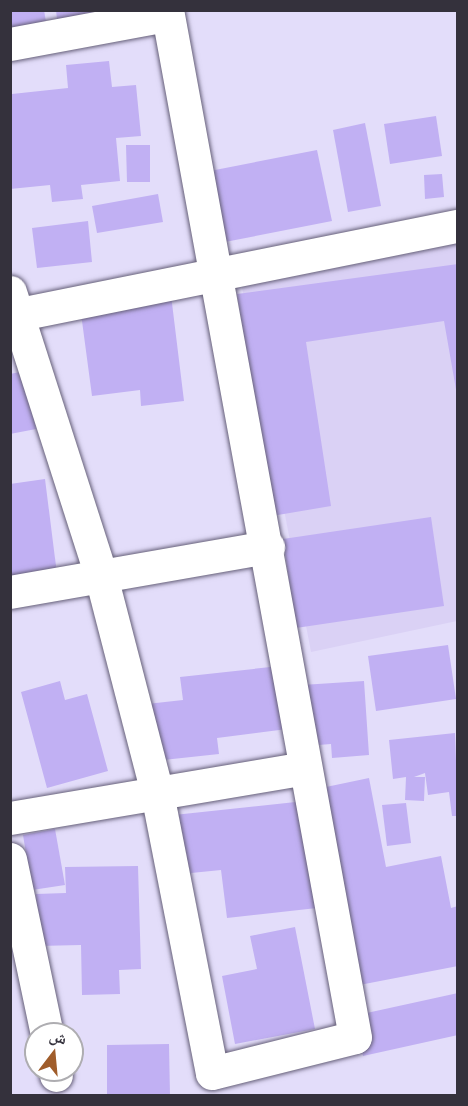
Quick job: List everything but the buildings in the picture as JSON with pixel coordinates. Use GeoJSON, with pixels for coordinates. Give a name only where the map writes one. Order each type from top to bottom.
{"type":"FeatureCollection","features":[{"type":"Feature","properties":{"kind":"street"},"geometry":{"type":"LineString","coordinates":[[10,44],[167,13],[215,273],[267,547],[355,1037],[212,1073],[157,793],[101,576],[12,308],[215,273],[458,226]]}},
{"type":"Feature","properties":{"kind":"street"},"geometry":{"type":"LineString","coordinates":[[10,592],[267,547]]}},
{"type":"Feature","properties":{"kind":"street"},"geometry":{"type":"LineString","coordinates":[[10,818],[305,768]]}},
{"type":"Feature","properties":{"kind":"street"},"geometry":{"type":"LineString","coordinates":[[10,859],[44,1022]]}},
{"type":"Feature","properties":{"kind":"shaded area"},"geometry":{"type":"Polygon","coordinates":[[[457,224],[457,621],[311,652],[237,261],[457,224]]]}}]}
